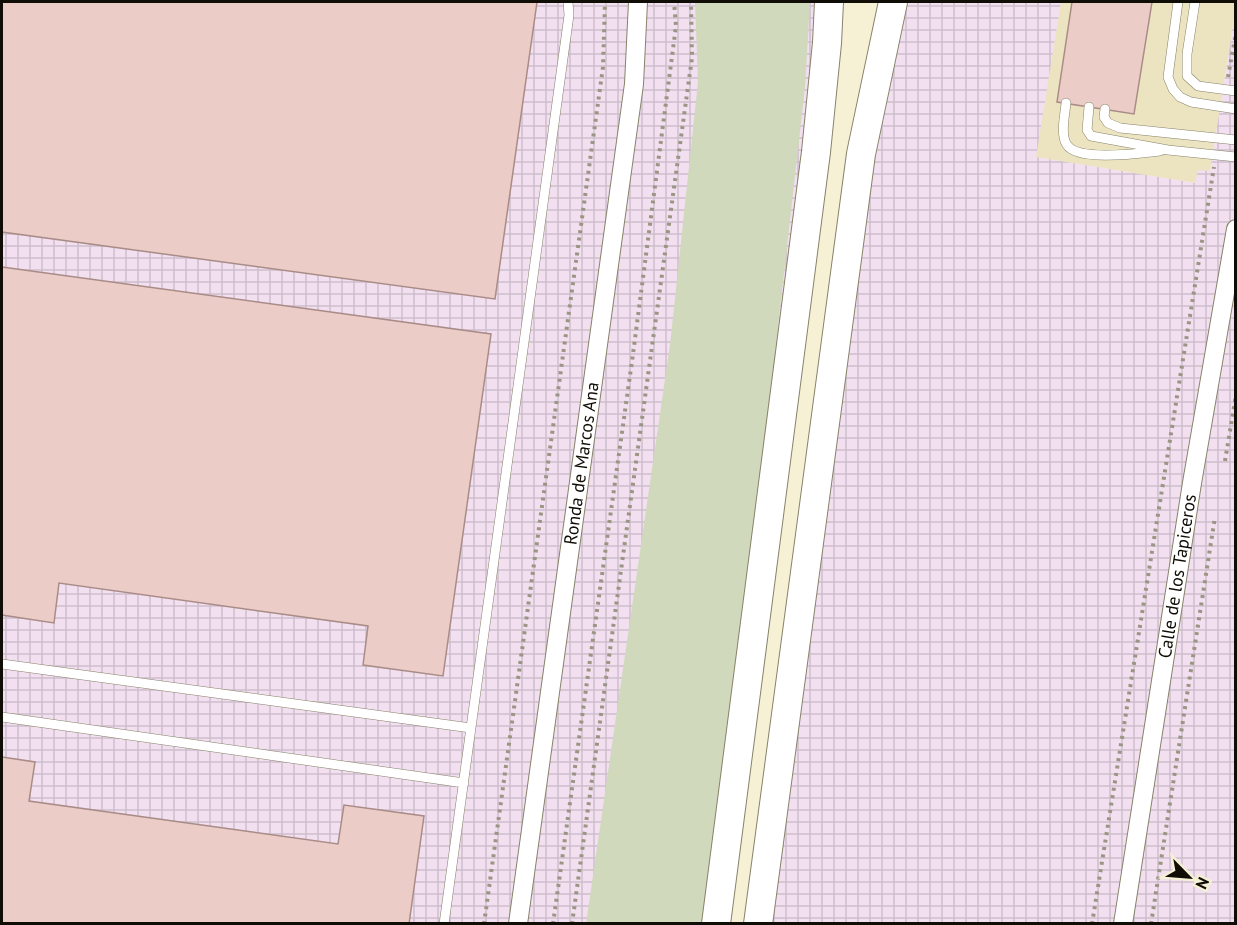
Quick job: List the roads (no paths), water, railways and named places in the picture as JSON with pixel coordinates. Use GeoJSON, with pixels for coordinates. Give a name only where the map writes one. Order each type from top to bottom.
{"type":"FeatureCollection","features":[{"type":"Feature","properties":{"kind":"main road"},"geometry":{"type":"LineString","coordinates":[[716,924],[816,152],[830,2]]}},
{"type":"Feature","properties":{"kind":"main road"},"geometry":{"type":"LineString","coordinates":[[758,924],[861,154],[893,2]]}},
{"type":"Feature","properties":{"kind":"street","name":"Ronda de Marcos Ana"},"geometry":{"type":"LineString","coordinates":[[518,924],[634,84],[638,2]]}},
{"type":"Feature","properties":{"kind":"street","name":"Calle de los Tapiceros"},"geometry":{"type":"LineString","coordinates":[[1123,924],[1192,483],[1236,229]]}},
{"type":"Feature","properties":{"kind":"lane"},"geometry":{"type":"LineString","coordinates":[[444,924],[569,15],[568,2]]}},
{"type":"Feature","properties":{"kind":"lane"},"geometry":{"type":"LineString","coordinates":[[1178,2],[1168,77],[1173,89],[1180,97],[1191,102],[1236,109]]}},
{"type":"Feature","properties":{"kind":"lane"},"geometry":{"type":"LineString","coordinates":[[1195,2],[1187,54],[1187,76],[1198,86],[1231,90]]}},
{"type":"Feature","properties":{"kind":"lane"},"geometry":{"type":"LineString","coordinates":[[1066,103],[1064,135],[1070,149],[1080,153],[1125,156],[1168,150]]}},
{"type":"Feature","properties":{"kind":"lane"},"geometry":{"type":"LineString","coordinates":[[1089,107],[1087,130],[1091,136],[1168,150],[1236,157]]}},
{"type":"Feature","properties":{"kind":"lane"},"geometry":{"type":"LineString","coordinates":[[1105,109],[1104,117],[1108,123],[1120,128],[1236,140]]}},
{"type":"Feature","properties":{"kind":"lane"},"geometry":{"type":"LineString","coordinates":[[2,664],[471,729]]}},
{"type":"Feature","properties":{"kind":"lane"},"geometry":{"type":"LineString","coordinates":[[2,717],[464,783]]}}]}
